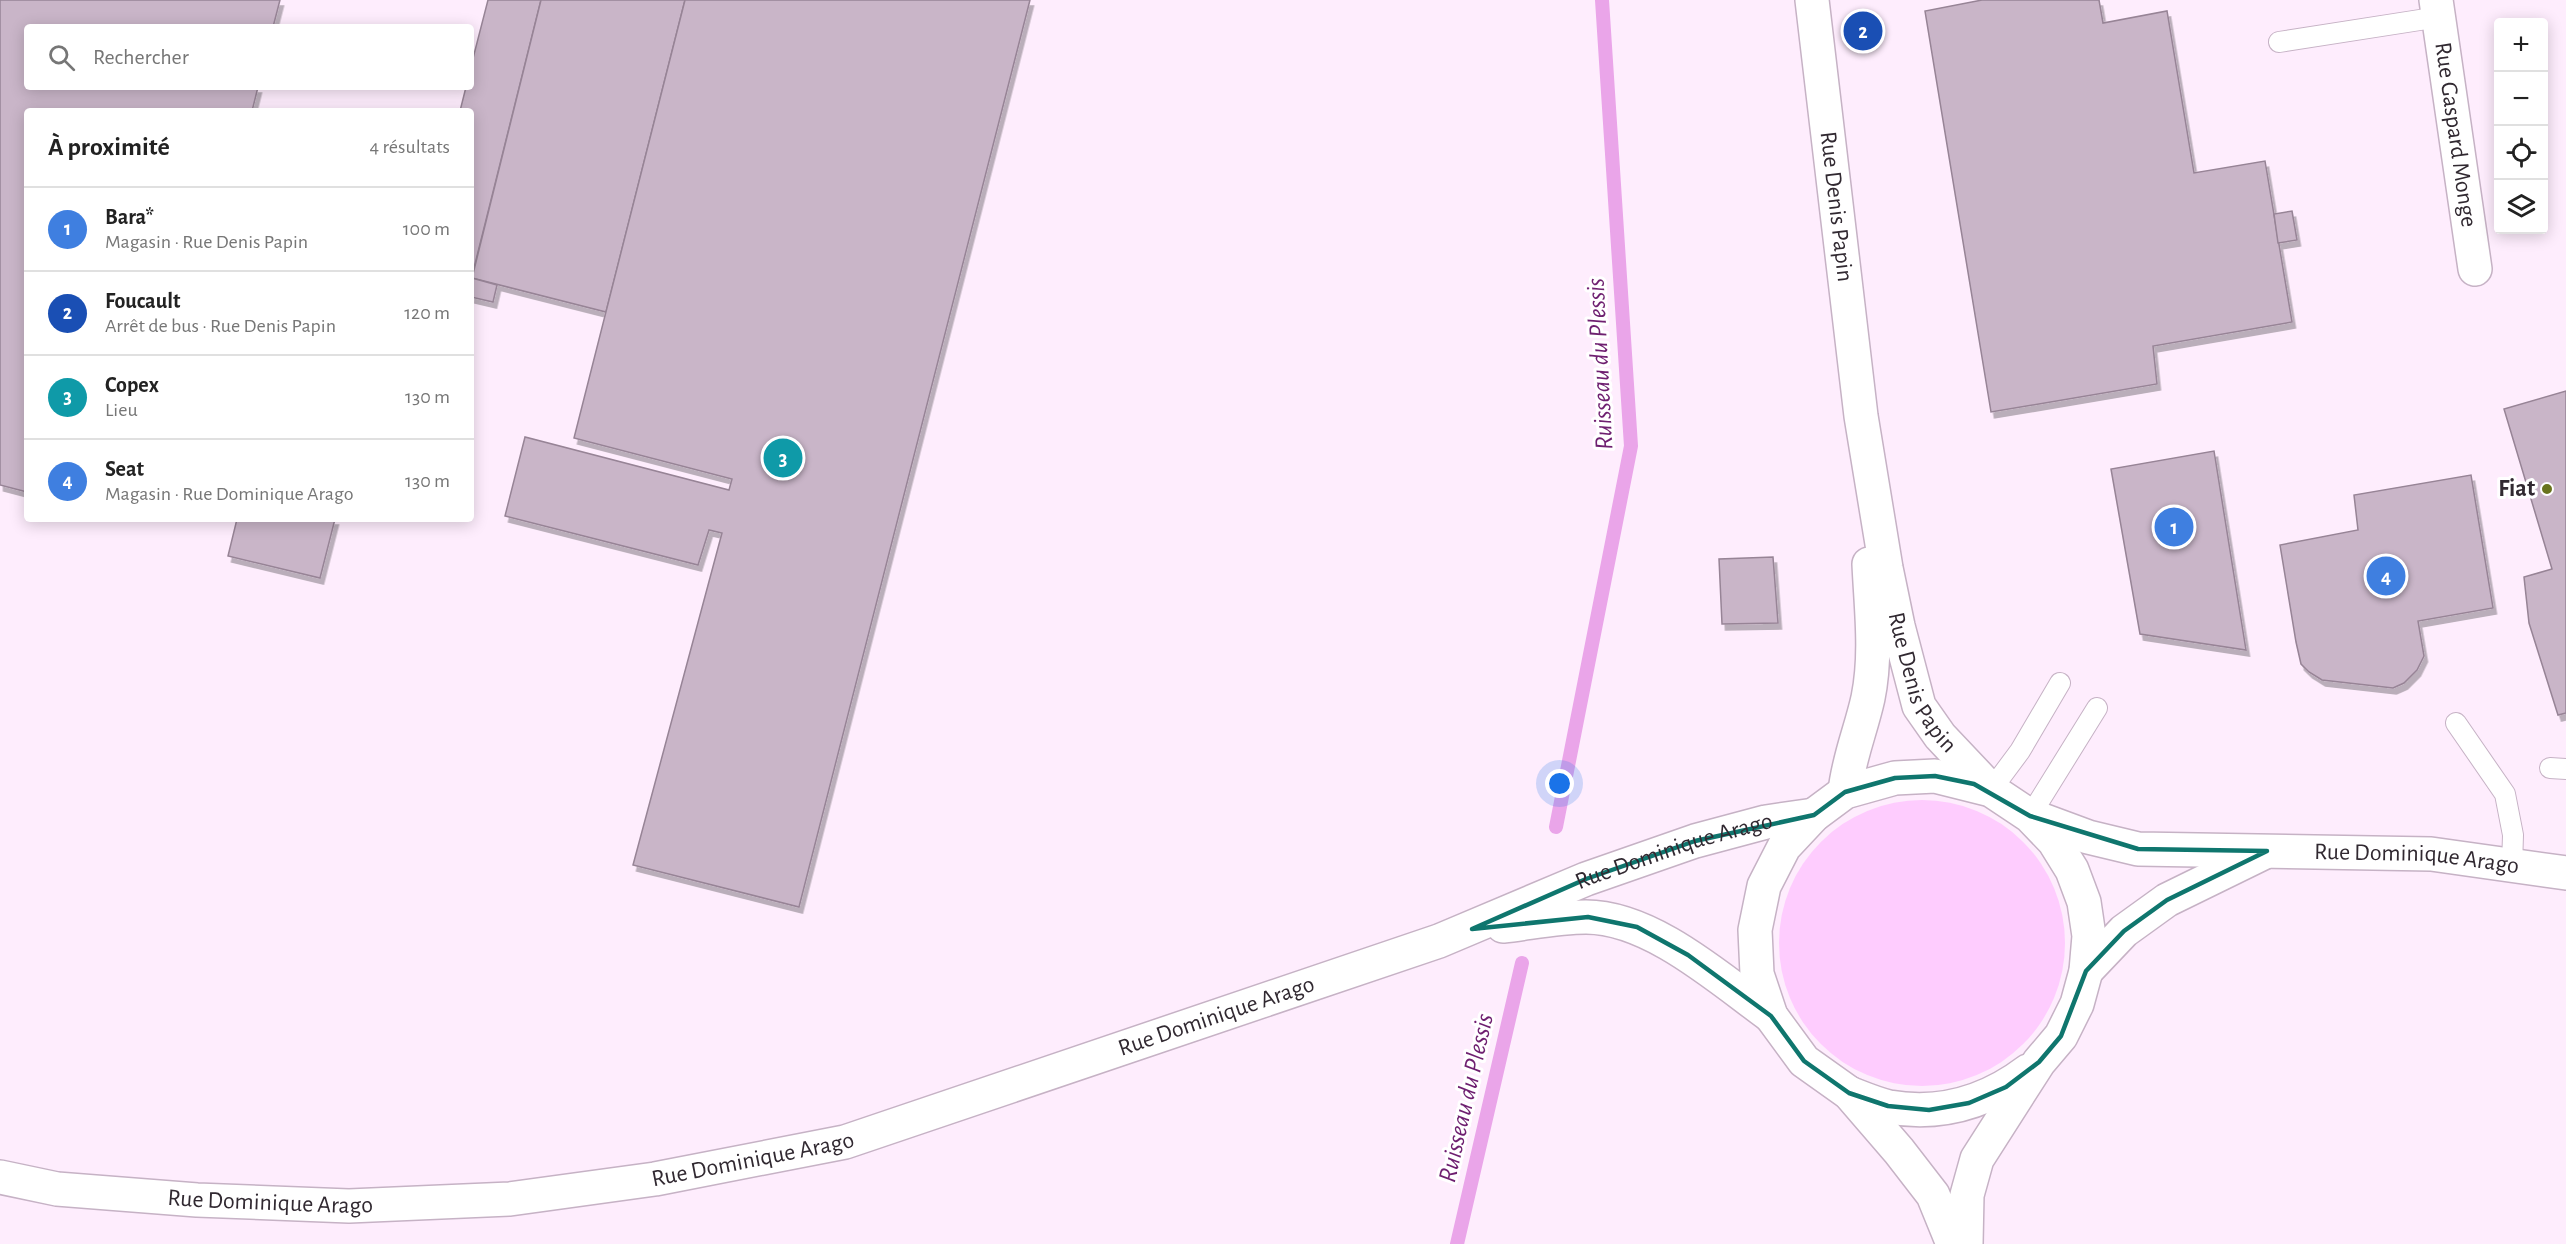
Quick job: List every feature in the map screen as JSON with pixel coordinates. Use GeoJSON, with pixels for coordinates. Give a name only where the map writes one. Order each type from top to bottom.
{"type":"FeatureCollection","features":[{"type":"Feature","properties":{"kind":"main road","name":"Rue Denis Papin"},"geometry":{"type":"LineString","coordinates":[[1812,0],[1861,416],[1886,568],[1919,706],[1940,736],[1991,790]]}},
{"type":"Feature","properties":{"kind":"main road","name":"Rue Gaspard Monge"},"geometry":{"type":"LineString","coordinates":[[2438,8],[2475,269]]}},
{"type":"Feature","properties":{"kind":"main road","name":"Rue Denis Papin"},"geometry":{"type":"LineString","coordinates":[[1845,792],[1848,768],[1868,696],[1873,652],[1861,416]]}},
{"type":"Feature","properties":{"kind":"main road"},"geometry":{"type":"LineString","coordinates":[[1953,1244],[1934,1195],[1849,1094],[1804,1061],[1771,1016],[1757,974],[1755,930],[1764,886],[1784,847],[1814,814],[1845,792],[1895,778],[1935,776],[1991,790],[2030,816],[2054,841],[2072,870],[2080,891],[2089,936],[2086,971],[2077,1004],[2061,1036],[2039,1062],[1977,1159],[1967,1195],[1966,1244]]}},
{"type":"Feature","properties":{"kind":"main road","name":"Rue Dominique Arago"},"geometry":{"type":"LineString","coordinates":[[0,1177],[57,1189],[196,1200],[349,1206],[510,1199],[655,1179],[845,1143],[1472,929],[1586,879],[1695,841],[1766,822],[1814,814]]}},
{"type":"Feature","properties":{"kind":"main road","name":"Rue Dominique Arago"},"geometry":{"type":"LineString","coordinates":[[2030,816],[2088,837],[2138,849],[2431,854],[2566,873]]}},
{"type":"Feature","properties":{"kind":"main road"},"geometry":{"type":"LineString","coordinates":[[2086,971],[2124,931],[2167,900],[2267,851]]}},
{"type":"Feature","properties":{"kind":"main road","name":"Rue Dominique Arago"},"geometry":{"type":"LineString","coordinates":[[1472,929],[1588,917],[1637,927],[1688,955],[1771,1016]]}},
{"type":"Feature","properties":{"kind":"main road"},"geometry":{"type":"LineString","coordinates":[[1849,1094],[1888,1106],[1929,1110],[1969,1103],[2006,1088],[2039,1062]]}},
{"type":"Feature","properties":{"kind":"lane"},"geometry":{"type":"LineString","coordinates":[[2279,42],[2438,8]]}},
{"type":"Feature","properties":{"kind":"lane"},"geometry":{"type":"LineString","coordinates":[[1991,790],[2020,751],[2060,683]]}},
{"type":"Feature","properties":{"kind":"lane"},"geometry":{"type":"LineString","coordinates":[[2030,816],[2097,708]]}},
{"type":"Feature","properties":{"kind":"lane"},"geometry":{"type":"LineString","coordinates":[[2456,723],[2505,794],[2513,835],[2512,866]]}},
{"type":"Feature","properties":{"kind":"highlighted area"},"geometry":{"type":"Polygon","coordinates":[[[1935,776],[1974,784],[2030,816],[2138,849],[2267,851],[2167,900],[2124,931],[2086,971],[2061,1036],[2039,1062],[2006,1087],[1969,1103],[1929,1110],[1888,1106],[1849,1093],[1804,1061],[1771,1016],[1688,955],[1637,927],[1588,917],[1472,929],[1586,879],[1695,841],[1814,815],[1845,792],[1895,778],[1935,776]]]}},
{"type":"Feature","properties":{"kind":"shaded area"},"geometry":{"type":"Polygon","coordinates":[[[1922,800],[1950,803],[1977,811],[2001,824],[2023,842],[2041,864],[2054,888],[2062,915],[2065,943],[2062,971],[2054,998],[2041,1022],[2023,1044],[2001,1062],[1977,1075],[1950,1083],[1922,1086],[1894,1083],[1867,1075],[1843,1062],[1821,1044],[1803,1022],[1790,998],[1782,971],[1779,943],[1782,915],[1790,888],[1803,864],[1821,842],[1843,824],[1867,811],[1894,803],[1922,800]]]}},
{"type":"Feature","properties":{"kind":"building"},"geometry":{"type":"Polygon","coordinates":[[[0,0],[280,0],[274,24],[24,24],[24,90],[257,90],[253,108],[24,108],[24,491],[0,485],[0,0]]]}},
{"type":"Feature","properties":{"kind":"building"},"geometry":{"type":"Polygon","coordinates":[[[488,0],[541,0],[474,268],[474,108],[461,108],[465,90],[474,90],[474,54],[488,0]]]}},
{"type":"Feature","properties":{"kind":"building"},"geometry":{"type":"Polygon","coordinates":[[[541,0],[685,0],[606,312],[474,279],[474,270],[541,0]]]}},
{"type":"Feature","properties":{"kind":"building"},"geometry":{"type":"Polygon","coordinates":[[[685,0],[1030,0],[799,907],[633,865],[722,533],[709,530],[698,565],[505,516],[525,437],[729,490],[732,479],[574,438],[685,0]]]}},
{"type":"Feature","properties":{"kind":"building"},"geometry":{"type":"Polygon","coordinates":[[[1982,0],[2099,0],[2103,23],[2167,11],[2194,173],[2265,161],[2292,322],[2153,346],[2157,384],[1991,412],[1925,11],[1982,0]]]}},
{"type":"Feature","properties":{"kind":"building"},"geometry":{"type":"Polygon","coordinates":[[[2292,211],[2297,240],[2278,243],[2274,214],[2292,211]]]}},
{"type":"Feature","properties":{"kind":"building"},"geometry":{"type":"Polygon","coordinates":[[[474,279],[497,285],[493,302],[474,298],[474,279]]]}},
{"type":"Feature","properties":{"kind":"building","name":"Fiat"},"geometry":{"type":"Polygon","coordinates":[[[2566,391],[2566,713],[2558,715],[2529,623],[2524,577],[2552,569],[2504,409],[2566,391]]]}},
{"type":"Feature","properties":{"kind":"building"},"geometry":{"type":"Polygon","coordinates":[[[2214,451],[2246,650],[2140,634],[2111,469],[2214,451]]]}},
{"type":"Feature","properties":{"kind":"building"},"geometry":{"type":"Polygon","coordinates":[[[2471,475],[2493,608],[2418,621],[2424,656],[2417,670],[2404,683],[2393,688],[2322,680],[2309,672],[2301,664],[2280,545],[2358,530],[2354,495],[2471,475]]]}},
{"type":"Feature","properties":{"kind":"building"},"geometry":{"type":"Polygon","coordinates":[[[236,522],[334,522],[320,578],[228,556],[236,522]]]}},
{"type":"Feature","properties":{"kind":"building"},"geometry":{"type":"Polygon","coordinates":[[[1773,557],[1778,623],[1722,624],[1719,559],[1773,557]]]}},
{"type":"Feature","properties":{"kind":"waterway","name":"Ruisseau du Plessis"},"geometry":{"type":"LineString","coordinates":[[1556,827],[1631,446],[1602,0]]}},
{"type":"Feature","properties":{"kind":"waterway","name":"Ruisseau du Plessis"},"geometry":{"type":"LineString","coordinates":[[1457,1244],[1522,963]]}},
{"type":"Feature","properties":{"kind":"place","name":"Foucault"},"geometry":{"type":"Point","coordinates":[1863,31]}},
{"type":"Feature","properties":{"kind":"place","name":"Copex"},"geometry":{"type":"Point","coordinates":[783,458]}},
{"type":"Feature","properties":{"kind":"place","name":"Fiat"},"geometry":{"type":"Point","coordinates":[2547,489]}},
{"type":"Feature","properties":{"kind":"place","name":"Bara*"},"geometry":{"type":"Point","coordinates":[2174,527]}},
{"type":"Feature","properties":{"kind":"place","name":"Seat"},"geometry":{"type":"Point","coordinates":[2386,576]}}]}
